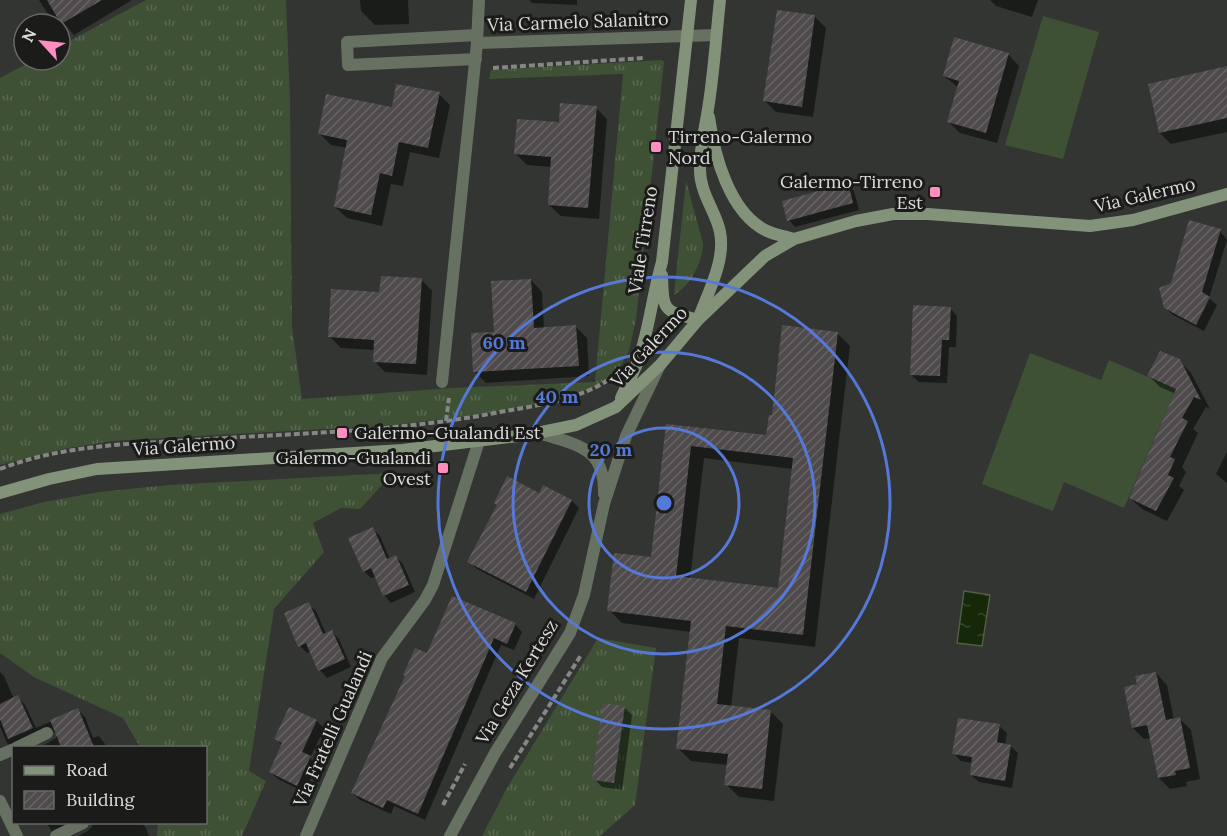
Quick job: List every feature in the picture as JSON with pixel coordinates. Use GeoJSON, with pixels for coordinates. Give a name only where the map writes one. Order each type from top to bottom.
{"type":"FeatureCollection","features":[{"type":"Feature","properties":{"kind":"main road","name":"Viale Tirreno"},"geometry":{"type":"LineString","coordinates":[[616,407],[640,356],[662,262],[691,0]]}},
{"type":"Feature","properties":{"kind":"main road"},"geometry":{"type":"LineString","coordinates":[[662,262],[664,303],[676,314],[698,320],[716,270],[720,249],[720,232],[705,197],[700,171],[701,142],[708,109],[720,0]]}},
{"type":"Feature","properties":{"kind":"main road"},"geometry":{"type":"LineString","coordinates":[[708,109],[713,147],[719,165],[740,206],[754,223],[767,231],[794,239]]}},
{"type":"Feature","properties":{"kind":"main road","name":"Via Galermo"},"geometry":{"type":"LineString","coordinates":[[0,493],[49,479],[97,469],[402,450],[539,433],[576,425],[616,407],[661,364],[698,320],[765,256],[794,239],[856,221],[892,214],[928,214],[1090,226],[1133,220],[1227,194]]}},
{"type":"Feature","properties":{"kind":"street","name":"Via Carmelo Salanitro"},"geometry":{"type":"LineString","coordinates":[[479,0],[477,39],[716,35]]}},
{"type":"Feature","properties":{"kind":"street"},"geometry":{"type":"LineString","coordinates":[[442,382],[476,59],[477,39],[347,42],[348,65],[476,59]]}},
{"type":"Feature","properties":{"kind":"street"},"geometry":{"type":"LineString","coordinates":[[604,504],[626,436],[661,364]]}},
{"type":"Feature","properties":{"kind":"street"},"geometry":{"type":"LineString","coordinates":[[539,433],[576,444],[597,459],[602,467],[604,504]]}},
{"type":"Feature","properties":{"kind":"street","name":"Via Fratelli Gualandi"},"geometry":{"type":"LineString","coordinates":[[306,836],[382,658],[425,600],[433,585],[479,441]]}},
{"type":"Feature","properties":{"kind":"street","name":"Via Geza Kertesz"},"geometry":{"type":"LineString","coordinates":[[450,836],[495,753],[570,633],[584,595],[604,504]]}},
{"type":"Feature","properties":{"kind":"street"},"geometry":{"type":"LineString","coordinates":[[19,746],[47,733]]}},
{"type":"Feature","properties":{"kind":"street"},"geometry":{"type":"LineString","coordinates":[[0,801],[17,836]]}},
{"type":"Feature","properties":{"kind":"street"},"geometry":{"type":"LineString","coordinates":[[56,836],[81,824]]}},
{"type":"Feature","properties":{"kind":"path"},"geometry":{"type":"LineString","coordinates":[[438,815],[471,755]]}},
{"type":"Feature","properties":{"kind":"green space"},"geometry":{"type":"Polygon","coordinates":[[[146,0],[286,0],[290,100],[292,327],[302,399],[452,388],[595,382],[623,74],[489,79],[491,70],[662,60],[664,62],[636,319],[629,351],[617,372],[591,389],[544,403],[469,416],[395,425],[112,441],[63,449],[0,465],[0,78],[12,72],[72,72],[72,40],[146,0]]]}},
{"type":"Feature","properties":{"kind":"green space"},"geometry":{"type":"Polygon","coordinates":[[[1043,16],[1099,32],[1063,159],[1005,145],[1043,16]]]}},
{"type":"Feature","properties":{"kind":"green space"},"geometry":{"type":"Polygon","coordinates":[[[686,181],[703,243],[701,258],[690,280],[674,295],[686,181]]]}},
{"type":"Feature","properties":{"kind":"green space"},"geometry":{"type":"Polygon","coordinates":[[[1030,353],[1101,380],[1109,360],[1176,389],[1124,508],[1064,482],[1053,511],[982,484],[1030,353]]]}},
{"type":"Feature","properties":{"kind":"green space"},"geometry":{"type":"Polygon","coordinates":[[[393,473],[360,509],[341,508],[313,523],[324,552],[274,609],[249,771],[266,781],[242,836],[157,836],[158,824],[207,824],[207,746],[139,746],[123,718],[34,677],[0,653],[0,514],[44,502],[99,492],[169,485],[393,473]]]}},
{"type":"Feature","properties":{"kind":"green space"},"geometry":{"type":"Polygon","coordinates":[[[598,638],[656,648],[635,805],[600,836],[482,836],[507,788],[598,638]]]}},
{"type":"Feature","properties":{"kind":"water"},"geometry":{"type":"Polygon","coordinates":[[[964,591],[990,595],[982,646],[957,643],[964,591]]]}},
{"type":"Feature","properties":{"kind":"building"},"geometry":{"type":"Polygon","coordinates":[[[47,0],[102,0],[72,18],[72,12],[54,12],[47,0]]]}},
{"type":"Feature","properties":{"kind":"building"},"geometry":{"type":"Polygon","coordinates":[[[777,10],[815,15],[802,107],[763,101],[777,10]]]}},
{"type":"Feature","properties":{"kind":"building"},"geometry":{"type":"Polygon","coordinates":[[[954,37],[1009,53],[986,133],[947,122],[959,81],[943,76],[954,37]]]}},
{"type":"Feature","properties":{"kind":"building"},"geometry":{"type":"Polygon","coordinates":[[[1227,66],[1227,118],[1159,133],[1148,84],[1227,66]]]}},
{"type":"Feature","properties":{"kind":"building"},"geometry":{"type":"Polygon","coordinates":[[[396,84],[440,92],[428,148],[399,142],[392,176],[380,173],[371,215],[334,207],[347,140],[318,134],[326,94],[392,107],[396,84]]]}},
{"type":"Feature","properties":{"kind":"building"},"geometry":{"type":"Polygon","coordinates":[[[560,103],[597,106],[588,208],[548,205],[551,157],[514,154],[517,119],[559,122],[560,103]]]}},
{"type":"Feature","properties":{"kind":"building"},"geometry":{"type":"Polygon","coordinates":[[[848,183],[853,203],[787,221],[782,201],[848,183]]]}},
{"type":"Feature","properties":{"kind":"building"},"geometry":{"type":"Polygon","coordinates":[[[1189,220],[1221,229],[1202,292],[1210,297],[1196,325],[1164,308],[1159,288],[1171,283],[1189,220]]]}},
{"type":"Feature","properties":{"kind":"building"},"geometry":{"type":"Polygon","coordinates":[[[381,276],[422,278],[416,364],[373,362],[374,340],[328,337],[331,289],[379,292],[381,276]]]}},
{"type":"Feature","properties":{"kind":"building"},"geometry":{"type":"Polygon","coordinates":[[[531,279],[534,328],[576,325],[579,366],[473,372],[471,333],[494,332],[491,281],[531,279]]]}},
{"type":"Feature","properties":{"kind":"building"},"geometry":{"type":"Polygon","coordinates":[[[913,305],[951,307],[949,340],[942,340],[940,376],[910,375],[913,305]]]}},
{"type":"Feature","properties":{"kind":"building"},"geometry":{"type":"Polygon","coordinates":[[[782,325],[838,332],[803,635],[726,626],[717,704],[771,710],[762,789],[724,785],[728,754],[676,749],[691,621],[607,611],[614,553],[651,557],[666,424],[766,435],[769,415],[772,415],[782,325]],[[691,446],[676,576],[778,588],[793,458],[691,446]]]}},
{"type":"Feature","properties":{"kind":"building"},"geometry":{"type":"Polygon","coordinates":[[[1160,351],[1180,359],[1201,400],[1194,397],[1182,418],[1188,421],[1170,457],[1175,459],[1168,475],[1174,478],[1156,511],[1129,498],[1176,389],[1147,376],[1160,351]]]}},
{"type":"Feature","properties":{"kind":"building"},"geometry":{"type":"Polygon","coordinates":[[[507,476],[539,493],[543,485],[572,500],[526,592],[467,562],[497,505],[494,503],[507,476]]]}},
{"type":"Feature","properties":{"kind":"building"},"geometry":{"type":"Polygon","coordinates":[[[373,527],[387,559],[396,555],[409,585],[383,596],[371,568],[363,572],[348,538],[373,527]]]}},
{"type":"Feature","properties":{"kind":"building"},"geometry":{"type":"Polygon","coordinates":[[[452,596],[516,623],[507,644],[494,638],[418,814],[387,800],[383,808],[351,793],[405,676],[403,675],[415,648],[427,653],[452,596]]]}},
{"type":"Feature","properties":{"kind":"building"},"geometry":{"type":"Polygon","coordinates":[[[309,602],[323,634],[332,630],[345,659],[318,671],[306,643],[298,647],[284,613],[309,602]]]}},
{"type":"Feature","properties":{"kind":"building"},"geometry":{"type":"Polygon","coordinates":[[[1156,672],[1166,720],[1180,717],[1190,768],[1175,771],[1176,775],[1158,778],[1147,725],[1132,728],[1124,687],[1137,684],[1135,676],[1156,672]]]}},
{"type":"Feature","properties":{"kind":"building"},"geometry":{"type":"Polygon","coordinates":[[[18,695],[33,728],[8,739],[0,719],[0,704],[18,695]]]}},
{"type":"Feature","properties":{"kind":"building"},"geometry":{"type":"Polygon","coordinates":[[[603,703],[625,706],[614,783],[592,780],[603,703]]]}},
{"type":"Feature","properties":{"kind":"building"},"geometry":{"type":"Polygon","coordinates":[[[289,707],[317,720],[302,752],[311,756],[297,786],[269,772],[282,743],[274,739],[289,707]]]}},
{"type":"Feature","properties":{"kind":"building"},"geometry":{"type":"Polygon","coordinates":[[[78,708],[94,746],[61,746],[50,720],[78,708]]]}},
{"type":"Feature","properties":{"kind":"building"},"geometry":{"type":"Polygon","coordinates":[[[958,718],[1000,724],[997,742],[1011,745],[1005,781],[970,775],[972,757],[952,754],[958,718]]]}},
{"type":"Feature","properties":{"kind":"place","name":"Tirreno-Galermo Nord"},"geometry":{"type":"Point","coordinates":[656,147]}},
{"type":"Feature","properties":{"kind":"place","name":"Galermo-Tirreno Est"},"geometry":{"type":"Point","coordinates":[935,192]}},
{"type":"Feature","properties":{"kind":"place","name":"Galermo-Gualandi Est"},"geometry":{"type":"Point","coordinates":[342,433]}},
{"type":"Feature","properties":{"kind":"place","name":"Galermo-Gualandi Ovest"},"geometry":{"type":"Point","coordinates":[443,468]}}]}
